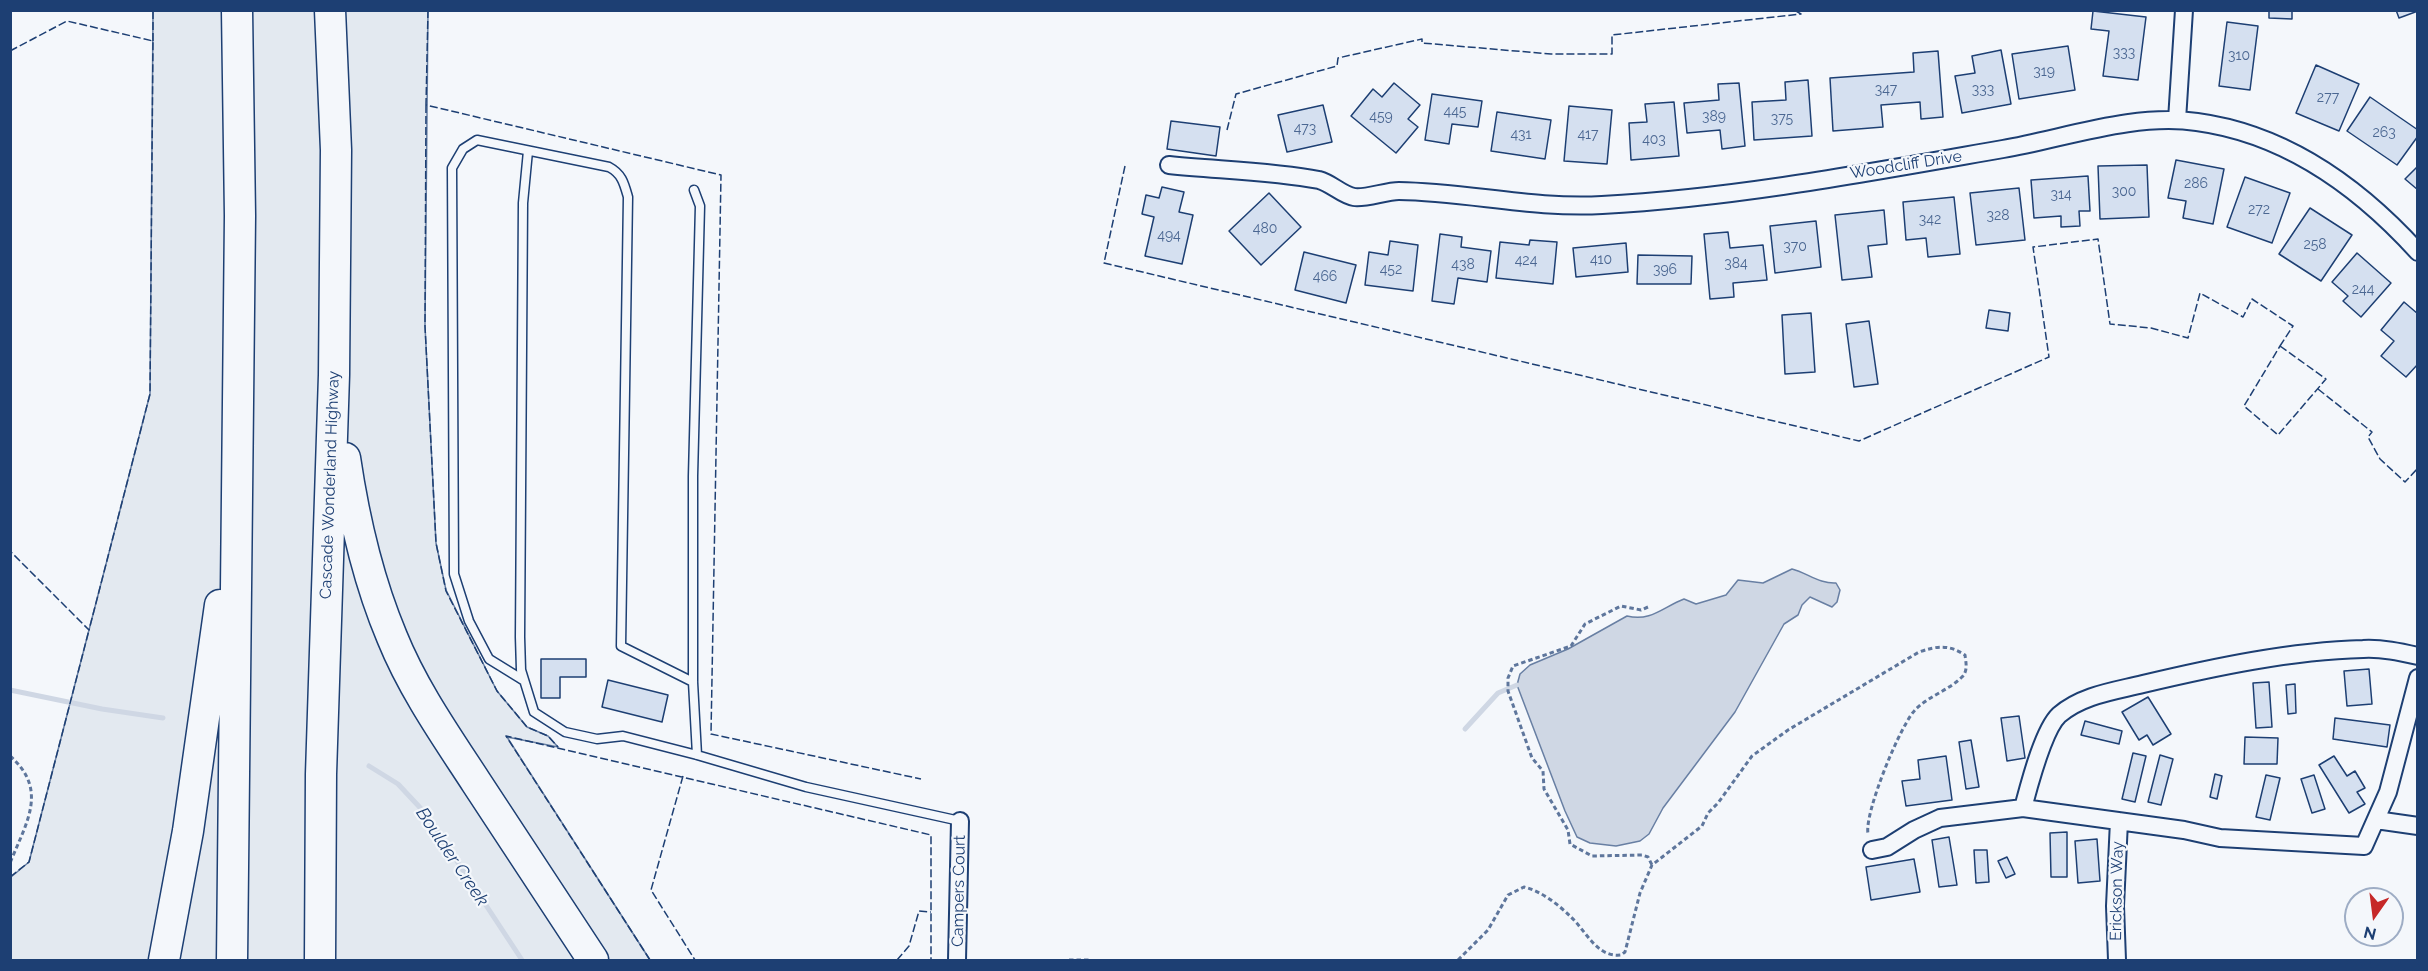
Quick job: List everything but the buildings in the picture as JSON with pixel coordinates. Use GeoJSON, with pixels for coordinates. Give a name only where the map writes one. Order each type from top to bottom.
{"type":"FeatureCollection","features":[{"type":"Feature","properties":{"kind":"highway"},"geometry":{"type":"LineString","coordinates":[[232,960],[240,216],[237,10]]}},
{"type":"Feature","properties":{"kind":"highway","name":"Cascade Wonderland Highway"},"geometry":{"type":"LineString","coordinates":[[320,960],[321,774],[334,375],[336,150],[330,10]]}},
{"type":"Feature","properties":{"kind":"highway"},"geometry":{"type":"LineString","coordinates":[[334,375],[351,497],[368,572],[392,638],[439,726],[593,960]]}},
{"type":"Feature","properties":{"kind":"highway"},"geometry":{"type":"LineString","coordinates":[[164,960],[188,831],[237,486]]}},
{"type":"Feature","properties":{"kind":"street"},"geometry":{"type":"LineString","coordinates":[[2177,120],[2184,10]]}},
{"type":"Feature","properties":{"kind":"street","name":"Woodcliff Drive"},"geometry":{"type":"LineString","coordinates":[[1169,165],[1321,180],[1354,197],[1399,191],[1564,205],[1668,200],[1959,157],[2122,125],[2177,120],[2199,122],[2260,138],[2329,172],[2364,198],[2418,252]]}},
{"type":"Feature","properties":{"kind":"street"},"geometry":{"type":"LineString","coordinates":[[2023,808],[2031,778],[2051,724],[2058,716],[2087,699],[2205,669],[2338,651],[2376,650],[2418,656]]}},
{"type":"Feature","properties":{"kind":"street"},"geometry":{"type":"LineString","coordinates":[[1872,850],[1887,847],[1914,830],[1940,818],[2023,808],[2220,838],[2364,846],[2410,742],[2418,678]]}},
{"type":"Feature","properties":{"kind":"street"},"geometry":{"type":"LineString","coordinates":[[2376,820],[2418,826]]}},
{"type":"Feature","properties":{"kind":"street","name":"Campers Court"},"geometry":{"type":"LineString","coordinates":[[957,960],[960,821]]}},
{"type":"Feature","properties":{"kind":"street","name":"Erickson Way"},"geometry":{"type":"LineString","coordinates":[[2117,960],[2115,906],[2119,821]]}},
{"type":"Feature","properties":{"kind":"lane"},"geometry":{"type":"LineString","coordinates":[[523,680],[489,659],[469,621],[454,574],[452,168],[463,149],[477,140],[609,167],[619,172],[624,183],[628,197],[621,646],[693,682]]}},
{"type":"Feature","properties":{"kind":"lane"},"geometry":{"type":"LineString","coordinates":[[528,151],[523,203],[520,637],[523,680],[534,712],[565,732],[597,739],[623,736],[806,787],[960,821]]}},
{"type":"Feature","properties":{"kind":"lane"},"geometry":{"type":"LineString","coordinates":[[694,190],[700,206],[693,421],[693,682],[697,755]]}},
{"type":"Feature","properties":{"kind":"path"},"geometry":{"type":"LineString","coordinates":[[1648,607],[1641,610],[1621,606],[1585,624],[1571,646],[1513,666],[1508,678],[1508,691],[1532,758],[1543,771],[1544,789],[1568,830],[1570,844],[1592,856],[1641,855],[1648,857],[1652,865]]}},
{"type":"Feature","properties":{"kind":"path"},"geometry":{"type":"LineString","coordinates":[[1458,960],[1488,930],[1508,895],[1524,887],[1540,893],[1570,915],[1591,942],[1605,953],[1621,955],[1625,952],[1640,893],[1652,865],[1701,826],[1708,813],[1761,748],[1919,652],[1937,646],[1955,649],[1965,655],[1966,672],[1962,678],[1915,709],[1904,725],[1869,815],[1867,829],[1872,850]]}},
{"type":"Feature","properties":{"kind":"path"},"geometry":{"type":"LineString","coordinates":[[10,756],[21,765],[33,787],[30,814],[10,863]]}},
{"type":"Feature","properties":{"kind":"path"},"geometry":{"type":"LineString","coordinates":[[1069,960],[1089,960]]}},
{"type":"Feature","properties":{"kind":"shaded area"},"geometry":{"type":"Polygon","coordinates":[[[153,11],[428,11],[425,326],[436,543],[446,590],[497,691],[527,727],[548,736],[558,747],[507,737],[650,960],[11,960],[11,877],[29,862],[150,394],[153,11]]]}},
{"type":"Feature","properties":{"kind":"shaded area"},"geometry":{"type":"Polygon","coordinates":[[[1792,569],[1819,580],[1836,583],[1840,590],[1837,602],[1832,607],[1810,597],[1802,605],[1798,615],[1784,624],[1735,712],[1663,808],[1649,834],[1640,841],[1616,846],[1590,843],[1577,837],[1517,685],[1520,674],[1530,665],[1568,649],[1627,616],[1643,617],[1657,613],[1684,599],[1696,604],[1726,595],[1738,580],[1763,583],[1792,569]]]}},
{"type":"Feature","properties":{"kind":"waterway"},"geometry":{"type":"LineString","coordinates":[[1465,729],[1498,693],[1517,685]]}},
{"type":"Feature","properties":{"kind":"waterway","name":"Boulder Creek"},"geometry":{"type":"LineString","coordinates":[[10,690],[102,709],[163,718]]}},
{"type":"Feature","properties":{"kind":"waterway","name":"Boulder Creek"},"geometry":{"type":"LineString","coordinates":[[369,766],[398,784],[426,814],[522,960]]}},
{"type":"Feature","properties":{"kind":"fence"},"geometry":{"type":"LineString","coordinates":[[153,10],[153,41]]}},
{"type":"Feature","properties":{"kind":"fence"},"geometry":{"type":"LineString","coordinates":[[428,10],[426,105],[721,175],[711,734],[921,779]]}},
{"type":"Feature","properties":{"kind":"fence"},"geometry":{"type":"LineString","coordinates":[[1227,130],[1236,94],[1337,66],[1338,58],[1422,39],[1422,43],[1551,54],[1612,54],[1612,35],[1801,14],[1794,10]]}},
{"type":"Feature","properties":{"kind":"fence"},"geometry":{"type":"LineString","coordinates":[[10,51],[67,21],[153,41],[150,394],[89,630],[10,551]]}},
{"type":"Feature","properties":{"kind":"fence"},"geometry":{"type":"LineString","coordinates":[[426,105],[425,326],[436,543],[446,591],[497,691],[527,727],[548,736],[558,747]]}},
{"type":"Feature","properties":{"kind":"fence"},"geometry":{"type":"LineString","coordinates":[[1125,166],[1104,263],[1859,441],[2049,357],[2033,247],[2098,239],[2110,324],[2151,328],[2188,338],[2200,293],[2243,317],[2252,299],[2293,326],[2280,346]]}},
{"type":"Feature","properties":{"kind":"fence"},"geometry":{"type":"LineString","coordinates":[[2280,346],[2326,379],[2278,435],[2244,406],[2280,346]]}},
{"type":"Feature","properties":{"kind":"fence"},"geometry":{"type":"LineString","coordinates":[[2318,389],[2372,432],[2368,437],[2380,459],[2405,482],[2418,468]]}},
{"type":"Feature","properties":{"kind":"fence"},"geometry":{"type":"LineString","coordinates":[[10,877],[29,862],[89,630]]}},
{"type":"Feature","properties":{"kind":"fence"},"geometry":{"type":"LineString","coordinates":[[650,960],[506,736],[931,835],[931,960]]}},
{"type":"Feature","properties":{"kind":"fence"},"geometry":{"type":"LineString","coordinates":[[683,776],[651,890],[695,960]]}},
{"type":"Feature","properties":{"kind":"fence"},"geometry":{"type":"LineString","coordinates":[[897,960],[909,946],[919,911],[931,912]]}}]}
